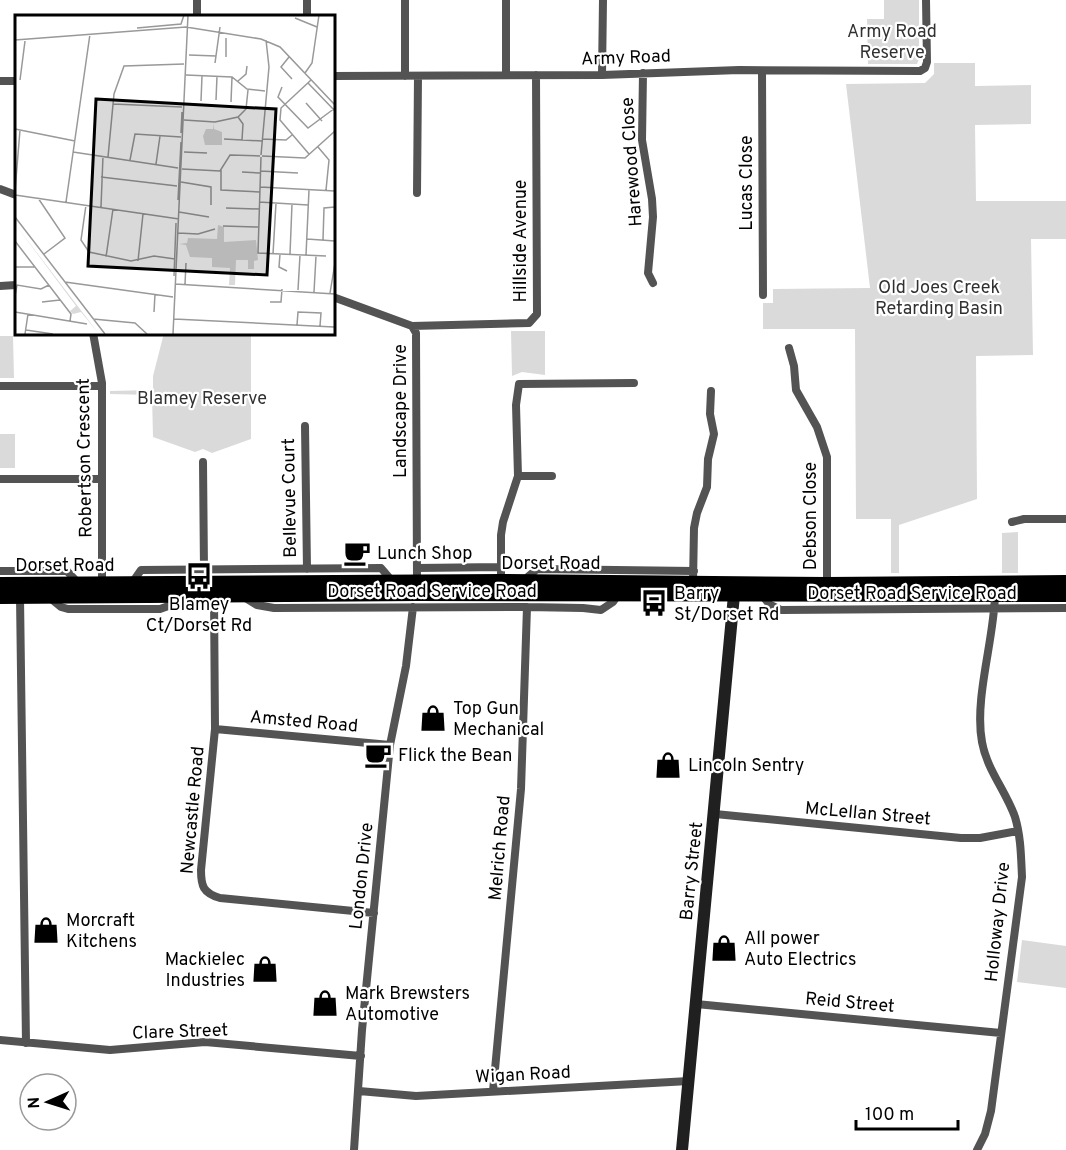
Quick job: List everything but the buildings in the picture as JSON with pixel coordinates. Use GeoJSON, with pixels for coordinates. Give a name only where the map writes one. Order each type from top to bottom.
{"type":"FeatureCollection","features":[{"type":"Feature","properties":{"kind":"main road","name":"Dorset Road"},"geometry":{"type":"LineString","coordinates":[[0,584],[48,597],[102,590],[132,583],[393,582],[416,588],[501,574],[523,581],[616,588],[693,577],[764,596],[1066,595]]}},
{"type":"Feature","properties":{"kind":"main road","name":"Dorset Road"},"geometry":{"type":"LineString","coordinates":[[0,597],[19,590],[78,583],[102,590],[214,596],[416,588],[735,589],[827,584],[1066,582]]}},
{"type":"Feature","properties":{"kind":"main road","name":"Barry Street"},"geometry":{"type":"LineString","coordinates":[[682,1150],[735,589]]}},
{"type":"Feature","properties":{"kind":"street"},"geometry":{"type":"LineString","coordinates":[[405,0],[405,76]]}},
{"type":"Feature","properties":{"kind":"street"},"geometry":{"type":"LineString","coordinates":[[506,0],[506,75]]}},
{"type":"Feature","properties":{"kind":"street"},"geometry":{"type":"LineString","coordinates":[[602,75],[603,0]]}},
{"type":"Feature","properties":{"kind":"street","name":"Army Road"},"geometry":{"type":"LineString","coordinates":[[334,76],[920,71],[925,68],[927,62],[926,0]]}},
{"type":"Feature","properties":{"kind":"street","name":"Lucas Close"},"geometry":{"type":"LineString","coordinates":[[762,71],[763,295]]}},
{"type":"Feature","properties":{"kind":"street","name":"Harewood Close"},"geometry":{"type":"LineString","coordinates":[[643,73],[642,140],[653,217],[648,273],[653,283]]}},
{"type":"Feature","properties":{"kind":"street","name":"Hillside Avenue"},"geometry":{"type":"LineString","coordinates":[[412,326],[529,323],[537,314],[536,75]]}},
{"type":"Feature","properties":{"kind":"street"},"geometry":{"type":"LineString","coordinates":[[417,193],[418,76]]}},
{"type":"Feature","properties":{"kind":"street"},"geometry":{"type":"LineString","coordinates":[[0,189],[15,195]]}},
{"type":"Feature","properties":{"kind":"street"},"geometry":{"type":"LineString","coordinates":[[0,286],[15,285]]}},
{"type":"Feature","properties":{"kind":"street","name":"Landscape Drive"},"geometry":{"type":"LineString","coordinates":[[334,297],[412,326],[416,333],[416,588]]}},
{"type":"Feature","properties":{"kind":"street","name":"Robertson Crescent"},"geometry":{"type":"LineString","coordinates":[[93,334],[102,386],[102,590]]}},
{"type":"Feature","properties":{"kind":"street","name":"Debson Close"},"geometry":{"type":"LineString","coordinates":[[789,348],[794,366],[796,390],[817,426],[827,456],[827,584]]}},
{"type":"Feature","properties":{"kind":"street"},"geometry":{"type":"LineString","coordinates":[[501,574],[503,522],[518,476],[516,405],[519,384],[524,382],[634,383]]}},
{"type":"Feature","properties":{"kind":"street"},"geometry":{"type":"LineString","coordinates":[[0,386],[102,386]]}},
{"type":"Feature","properties":{"kind":"street"},"geometry":{"type":"LineString","coordinates":[[693,577],[694,528],[707,488],[708,459],[714,434],[710,414],[711,391]]}},
{"type":"Feature","properties":{"kind":"street","name":"Bellevue Court"},"geometry":{"type":"LineString","coordinates":[[305,426],[307,569]]}},
{"type":"Feature","properties":{"kind":"street"},"geometry":{"type":"LineString","coordinates":[[203,462],[204,570]]}},
{"type":"Feature","properties":{"kind":"street"},"geometry":{"type":"LineString","coordinates":[[518,476],[552,476]]}},
{"type":"Feature","properties":{"kind":"street"},"geometry":{"type":"LineString","coordinates":[[0,479],[102,479]]}},
{"type":"Feature","properties":{"kind":"street"},"geometry":{"type":"LineString","coordinates":[[1012,522],[1024,519],[1066,519]]}},
{"type":"Feature","properties":{"kind":"street","name":"Dorset Road Service Road"},"geometry":{"type":"LineString","coordinates":[[132,583],[141,570],[381,568],[393,582]]}},
{"type":"Feature","properties":{"kind":"street","name":"Dorset Road Service Road"},"geometry":{"type":"LineString","coordinates":[[523,581],[537,569],[693,577]]}},
{"type":"Feature","properties":{"kind":"street","name":"Dorset Road Service Road"},"geometry":{"type":"LineString","coordinates":[[266,582],[290,570]]}},
{"type":"Feature","properties":{"kind":"street"},"geometry":{"type":"LineString","coordinates":[[0,571],[67,571],[78,583]]}},
{"type":"Feature","properties":{"kind":"street","name":"Dorset Road Service Road"},"geometry":{"type":"LineString","coordinates":[[416,588],[527,607],[601,610],[613,602],[616,588]]}},
{"type":"Feature","properties":{"kind":"street","name":"London Drive"},"geometry":{"type":"LineString","coordinates":[[354,1150],[390,745],[406,666],[416,588]]}},
{"type":"Feature","properties":{"kind":"street"},"geometry":{"type":"LineString","coordinates":[[19,590],[26,1043]]}},
{"type":"Feature","properties":{"kind":"street","name":"Holloway Drive"},"geometry":{"type":"LineString","coordinates":[[977,1150],[989,1122],[1022,877],[1018,831],[1010,806],[990,767],[980,731],[995,595]]}},
{"type":"Feature","properties":{"kind":"street"},"geometry":{"type":"LineString","coordinates":[[48,597],[61,607],[68,609],[160,609],[186,596]]}},
{"type":"Feature","properties":{"kind":"street","name":"Newcastle Road"},"geometry":{"type":"LineString","coordinates":[[214,596],[215,729],[201,881],[210,895],[220,898],[374,913]]}},
{"type":"Feature","properties":{"kind":"street","name":"Dorset Road Service Road"},"geometry":{"type":"LineString","coordinates":[[764,596],[769,604],[781,610],[1066,608]]}},
{"type":"Feature","properties":{"kind":"street","name":"Melrich Road"},"geometry":{"type":"LineString","coordinates":[[493,1091],[521,789],[527,607]]}},
{"type":"Feature","properties":{"kind":"street","name":"Amsted Road"},"geometry":{"type":"LineString","coordinates":[[215,729],[390,745]]}},
{"type":"Feature","properties":{"kind":"street","name":"McLellan Street"},"geometry":{"type":"LineString","coordinates":[[715,814],[962,838],[980,838],[1018,831]]}},
{"type":"Feature","properties":{"kind":"street","name":"Reid Street"},"geometry":{"type":"LineString","coordinates":[[696,1004],[1000,1033]]}},
{"type":"Feature","properties":{"kind":"street","name":"Clare Street"},"geometry":{"type":"LineString","coordinates":[[0,1040],[110,1050],[205,1042],[361,1056]]}},
{"type":"Feature","properties":{"kind":"street","name":"Wigan Road"},"geometry":{"type":"LineString","coordinates":[[359,1091],[416,1096],[689,1081]]}},
{"type":"Feature","properties":{"kind":"green space","name":"Army Road Reserve"},"geometry":{"type":"Polygon","coordinates":[[[884,0],[919,0],[919,59],[917,64],[868,64],[867,19],[884,19],[884,0]]]}},
{"type":"Feature","properties":{"kind":"green space","name":"Old Joes Creek Retarding Basin"},"geometry":{"type":"Polygon","coordinates":[[[934,63],[975,63],[975,86],[1031,85],[1031,124],[975,125],[976,201],[1066,201],[1066,239],[1031,239],[1033,355],[976,356],[977,499],[899,525],[899,573],[891,573],[891,519],[856,519],[855,329],[763,329],[763,303],[773,303],[773,289],[870,288],[846,84],[925,83],[934,74],[934,63]]]}},
{"type":"Feature","properties":{"kind":"green space"},"geometry":{"type":"Polygon","coordinates":[[[511,331],[545,331],[545,375],[522,372],[512,376],[511,331]]]}},
{"type":"Feature","properties":{"kind":"green space","name":"Blamey Reserve"},"geometry":{"type":"Polygon","coordinates":[[[164,334],[251,334],[251,439],[212,453],[203,449],[195,452],[153,437],[152,395],[110,394],[110,391],[153,390],[153,376],[164,334]]]}},
{"type":"Feature","properties":{"kind":"green space"},"geometry":{"type":"Polygon","coordinates":[[[0,336],[13,336],[14,378],[0,378],[0,336]]]}},
{"type":"Feature","properties":{"kind":"green space"},"geometry":{"type":"Polygon","coordinates":[[[0,434],[15,434],[15,468],[0,468],[0,434]]]}},
{"type":"Feature","properties":{"kind":"green space"},"geometry":{"type":"Polygon","coordinates":[[[1018,532],[1018,573],[1002,573],[1002,533],[1018,532]]]}},
{"type":"Feature","properties":{"kind":"green space"},"geometry":{"type":"Polygon","coordinates":[[[1022,940],[1066,946],[1066,988],[1017,982],[1022,940]]]}},
{"type":"Feature","properties":{"kind":"place","name":"Lunch Shop"},"geometry":{"type":"Point","coordinates":[357,553]}},
{"type":"Feature","properties":{"kind":"place","name":"Blamey Ct/Dorset Rd"},"geometry":{"type":"Point","coordinates":[199,576]}},
{"type":"Feature","properties":{"kind":"place","name":"Barry St/Dorset Rd"},"geometry":{"type":"Point","coordinates":[654,603]}},
{"type":"Feature","properties":{"kind":"place","name":"Top Gun Mechanical"},"geometry":{"type":"Point","coordinates":[433,718]}},
{"type":"Feature","properties":{"kind":"place","name":"Flick the Bean"},"geometry":{"type":"Point","coordinates":[378,755]}},
{"type":"Feature","properties":{"kind":"place","name":"Lincoln Sentry"},"geometry":{"type":"Point","coordinates":[668,765]}},
{"type":"Feature","properties":{"kind":"place","name":"Morcraft Kitchens"},"geometry":{"type":"Point","coordinates":[46,930]}},
{"type":"Feature","properties":{"kind":"place","name":"All power Auto Electrics"},"geometry":{"type":"Point","coordinates":[724,948]}},
{"type":"Feature","properties":{"kind":"place","name":"Mackielec Industries"},"geometry":{"type":"Point","coordinates":[265,969]}},
{"type":"Feature","properties":{"kind":"place","name":"Mark Brewsters Automotive"},"geometry":{"type":"Point","coordinates":[325,1003]}}]}
